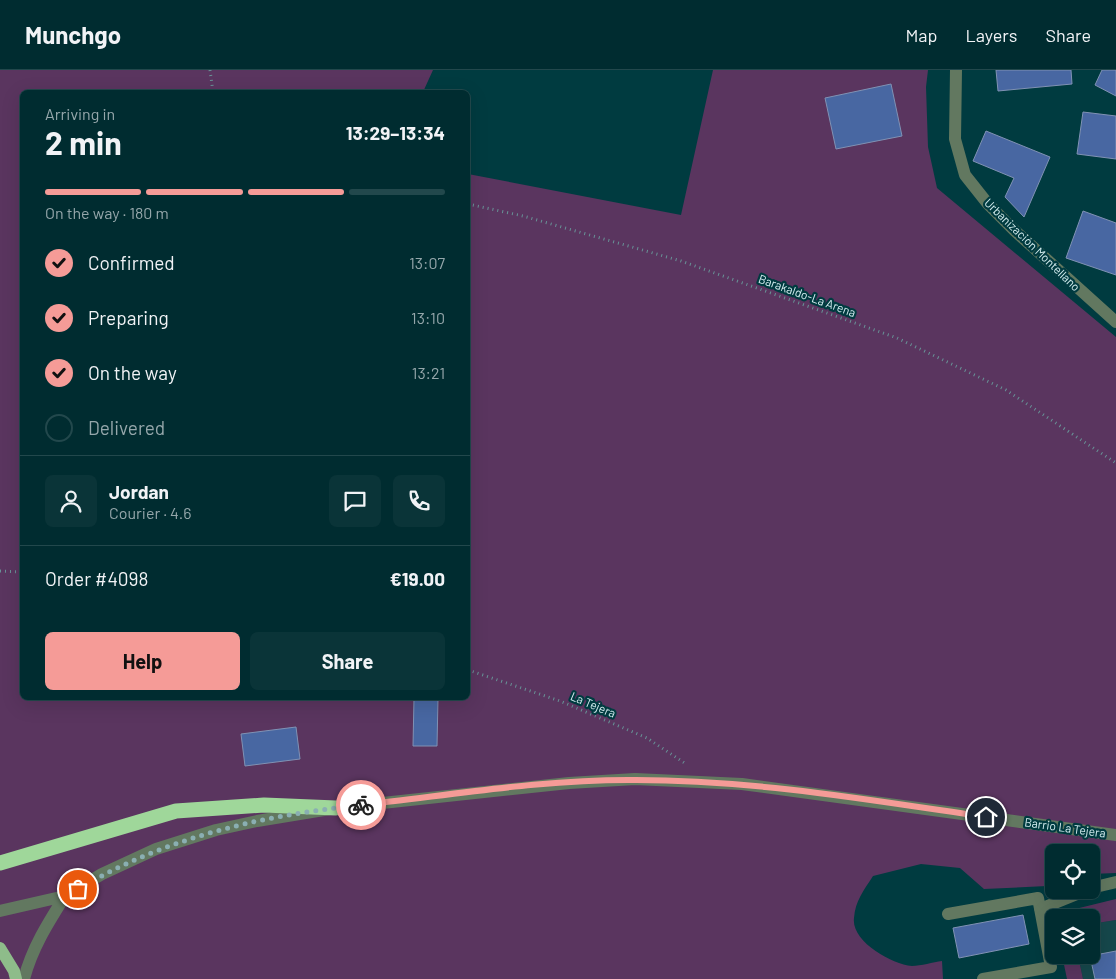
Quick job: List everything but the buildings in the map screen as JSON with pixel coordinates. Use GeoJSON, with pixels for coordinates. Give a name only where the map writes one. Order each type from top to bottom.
{"type":"FeatureCollection","features":[{"type":"Feature","properties":{"kind":"highway"},"geometry":{"type":"LineString","coordinates":[[0,863],[176,811],[264,805],[336,808]]}},
{"type":"Feature","properties":{"kind":"main road"},"geometry":{"type":"LineString","coordinates":[[0,948],[14,971],[16,979]]}},
{"type":"Feature","properties":{"kind":"street","name":"Urbanización Montellano"},"geometry":{"type":"LineString","coordinates":[[956,70],[954,139],[965,175],[988,204],[1014,230],[1116,322]]}},
{"type":"Feature","properties":{"kind":"street","name":"Barrio La Tejera"},"geometry":{"type":"LineString","coordinates":[[65,896],[134,859],[186,838],[257,820],[336,808],[569,783],[635,780],[697,781],[815,793],[1116,836]]}},
{"type":"Feature","properties":{"kind":"street"},"geometry":{"type":"LineString","coordinates":[[1100,886],[1116,882]]}},
{"type":"Feature","properties":{"kind":"street"},"geometry":{"type":"LineString","coordinates":[[0,911],[65,896]]}},
{"type":"Feature","properties":{"kind":"street"},"geometry":{"type":"LineString","coordinates":[[24,979],[28,964],[44,928],[65,896]]}},
{"type":"Feature","properties":{"kind":"street"},"geometry":{"type":"LineString","coordinates":[[948,914],[1038,898],[1051,966],[983,979]]}},
{"type":"Feature","properties":{"kind":"street"},"geometry":{"type":"LineString","coordinates":[[1040,909],[1065,899]]}},
{"type":"Feature","properties":{"kind":"path"},"geometry":{"type":"LineString","coordinates":[[210,70],[212,90]]}},
{"type":"Feature","properties":{"kind":"path","name":"Barakaldo-La Arena"},"geometry":{"type":"LineString","coordinates":[[470,204],[523,216],[680,261],[897,338],[1006,390],[1116,463]]}},
{"type":"Feature","properties":{"kind":"path"},"geometry":{"type":"LineString","coordinates":[[0,571],[20,572]]}},
{"type":"Feature","properties":{"kind":"path","name":"La Tejera"},"geometry":{"type":"LineString","coordinates":[[470,671],[560,701],[647,738],[684,760],[697,781]]}},
{"type":"Feature","properties":{"kind":"shaded area"},"geometry":{"type":"Polygon","coordinates":[[[0,70],[433,70],[424,90],[20,90],[20,700],[470,700],[470,174],[681,215],[713,70],[928,70],[926,87],[928,147],[937,188],[1116,337],[1116,873],[1100,874],[1100,844],[1045,844],[1045,886],[984,889],[960,868],[921,864],[873,876],[856,906],[854,918],[855,927],[859,935],[874,950],[903,964],[916,966],[942,961],[943,979],[0,979],[0,70]]]}},
{"type":"Feature","properties":{"kind":"shaded area"},"geometry":{"type":"Polygon","coordinates":[[[1116,899],[1116,920],[1100,923],[1100,909],[1075,909],[1116,899]]]}},
{"type":"Feature","properties":{"kind":"shaded area"},"geometry":{"type":"Polygon","coordinates":[[[1116,920],[1116,979],[1083,979],[1080,964],[1100,964],[1100,923],[1116,920]]]}},
{"type":"Feature","properties":{"kind":"shaded area"},"geometry":{"type":"Polygon","coordinates":[[[1064,964],[1080,964],[1083,979],[1067,979],[1064,964]]]}},
{"type":"Feature","properties":{"kind":"way so far"},"geometry":{"type":"LineString","coordinates":[[78,889],[102,874],[156,849],[186,838],[257,820],[361,805]]}},
{"type":"Feature","properties":{"kind":"route"},"geometry":{"type":"LineString","coordinates":[[361,805],[569,783],[635,780],[697,781],[742,784],[815,793],[986,817]]}}]}
